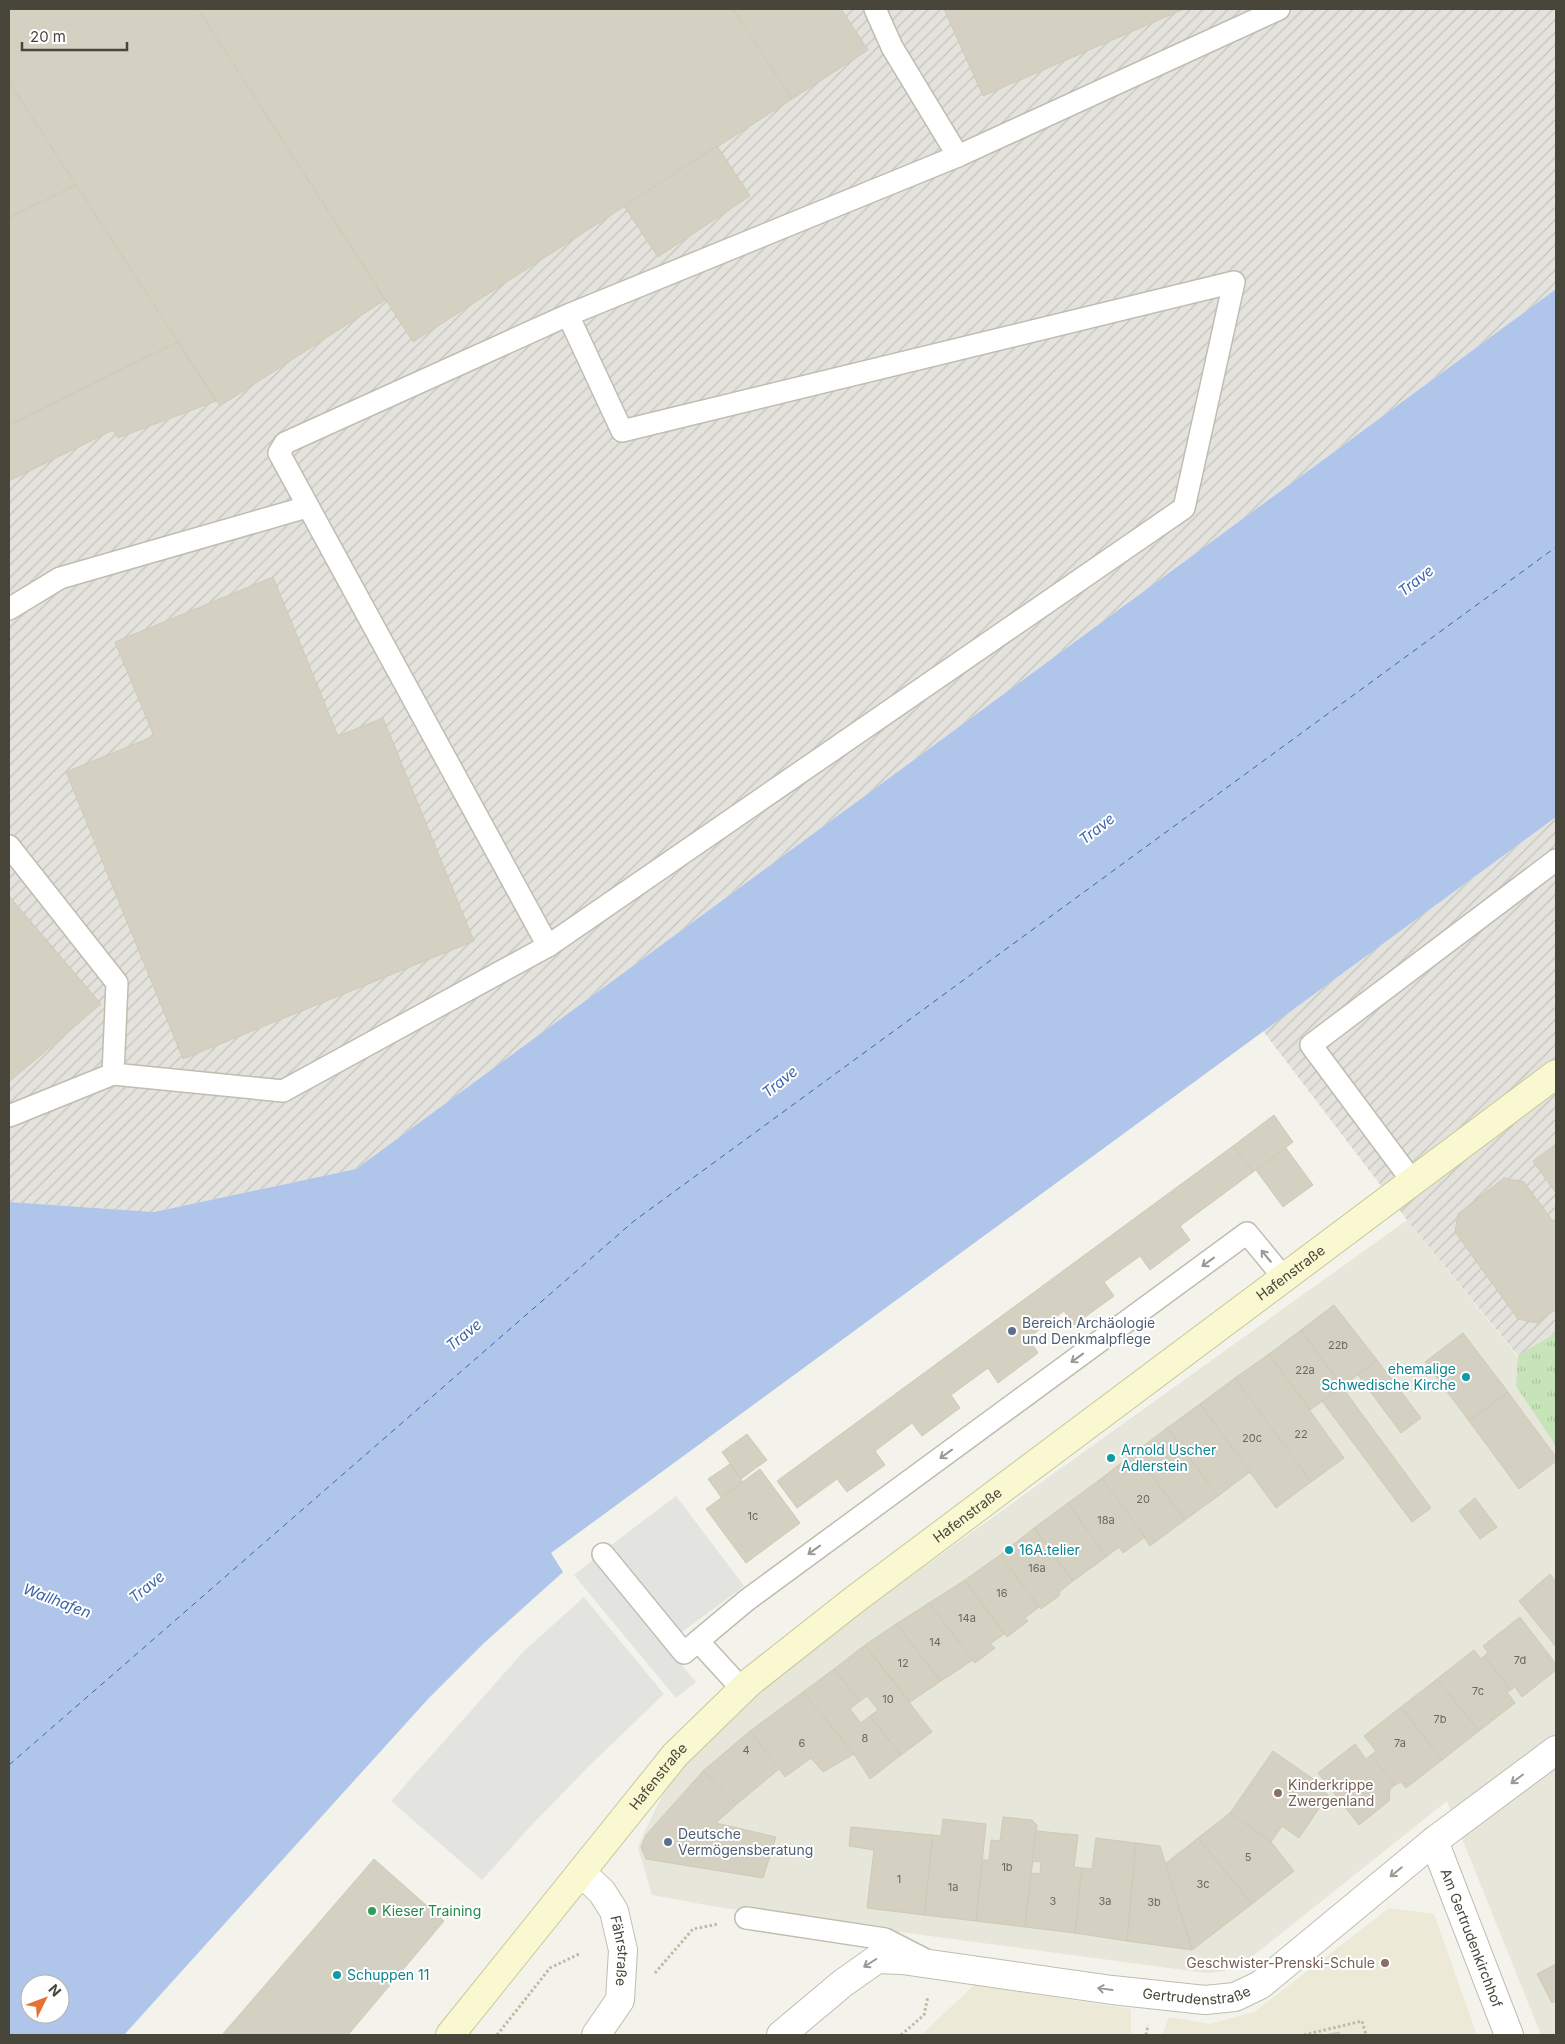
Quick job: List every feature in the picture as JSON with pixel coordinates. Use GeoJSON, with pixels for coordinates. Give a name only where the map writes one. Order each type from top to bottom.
{"type":"FeatureCollection","features":[{"type":"Feature","properties":{"kind":"main road","name":"Hafenstraße"},"geometry":{"type":"LineString","coordinates":[[450,2035],[676,1755],[742,1689],[854,1600],[1556,1074]]}},
{"type":"Feature","properties":{"kind":"street","name":"Gertrudenstraße"},"geometry":{"type":"LineString","coordinates":[[781,2035],[843,1983],[877,1959],[934,1964],[1120,1991],[1205,2000],[1235,1997],[1260,1985],[1434,1841],[1556,1750]]}},
{"type":"Feature","properties":{"kind":"street","name":"Am Gertrudenkirchhof"},"geometry":{"type":"LineString","coordinates":[[1434,1841],[1509,2035]]}},
{"type":"Feature","properties":{"kind":"street","name":"Fährstraße"},"geometry":{"type":"LineString","coordinates":[[581,1872],[602,1892],[614,1911],[623,1950],[620,2000],[596,2035]]}},
{"type":"Feature","properties":{"kind":"lane"},"geometry":{"type":"LineString","coordinates":[[875,9],[892,47],[958,156]]}},
{"type":"Feature","properties":{"kind":"lane"},"geometry":{"type":"LineString","coordinates":[[548,946],[307,507],[279,453],[285,444],[568,315],[958,156],[1279,9]]}},
{"type":"Feature","properties":{"kind":"lane"},"geometry":{"type":"LineString","coordinates":[[9,1116],[113,1074],[283,1091],[548,946],[1184,508],[1234,282],[622,431],[568,315]]}},
{"type":"Feature","properties":{"kind":"lane"},"geometry":{"type":"LineString","coordinates":[[9,609],[60,578],[307,507]]}},
{"type":"Feature","properties":{"kind":"lane"},"geometry":{"type":"LineString","coordinates":[[9,846],[117,983],[113,1074]]}},
{"type":"Feature","properties":{"kind":"lane"},"geometry":{"type":"LineString","coordinates":[[1413,1182],[1311,1045],[1556,860]]}},
{"type":"Feature","properties":{"kind":"lane"},"geometry":{"type":"LineString","coordinates":[[603,1554],[684,1653],[755,1594],[1247,1233],[1284,1278]]}},
{"type":"Feature","properties":{"kind":"lane"},"geometry":{"type":"LineString","coordinates":[[698,1641],[742,1689]]}},
{"type":"Feature","properties":{"kind":"lane"},"geometry":{"type":"LineString","coordinates":[[746,1918],[885,1939],[934,1964]]}},
{"type":"Feature","properties":{"kind":"path"},"geometry":{"type":"LineString","coordinates":[[653,1975],[693,1929],[746,1918]]}},
{"type":"Feature","properties":{"kind":"path"},"geometry":{"type":"LineString","coordinates":[[497,2035],[550,1968],[579,1954]]}},
{"type":"Feature","properties":{"kind":"path"},"geometry":{"type":"LineString","coordinates":[[901,2035],[924,2015],[934,1964]]}},
{"type":"Feature","properties":{"kind":"path"},"geometry":{"type":"LineString","coordinates":[[1304,2035],[1362,2021],[1366,2035]]}},
{"type":"Feature","properties":{"kind":"shaded area"},"geometry":{"type":"Polygon","coordinates":[[[9,9],[1556,9],[1556,289],[356,1169],[154,1212],[9,1202],[9,9]]]}},
{"type":"Feature","properties":{"kind":"shaded area"},"geometry":{"type":"Polygon","coordinates":[[[1556,817],[1556,1333],[1518,1356],[1407,1220],[1263,1031],[1556,817]]]}},
{"type":"Feature","properties":{"kind":"shaded area"},"geometry":{"type":"Polygon","coordinates":[[[1407,1220],[1517,1356],[1556,1333],[1556,2035],[1541,2035],[1447,1801],[1243,1964],[1224,1971],[1206,1973],[717,1907],[652,1895],[638,1848],[678,1763],[780,1670],[1407,1220]]]}},
{"type":"Feature","properties":{"kind":"shaded area"},"geometry":{"type":"Polygon","coordinates":[[[676,1496],[744,1586],[678,1635],[610,1546],[676,1496]]]}},
{"type":"Feature","properties":{"kind":"shaded area"},"geometry":{"type":"Polygon","coordinates":[[[594,1559],[696,1682],[676,1698],[574,1575],[594,1559]]]}},
{"type":"Feature","properties":{"kind":"shaded area"},"geometry":{"type":"Polygon","coordinates":[[[584,1597],[664,1694],[590,1765],[482,1880],[391,1801],[524,1651],[584,1597]]]}},
{"type":"Feature","properties":{"kind":"shaded area","name":"Geschwister-Prenski-Schule"},"geometry":{"type":"Polygon","coordinates":[[[1389,1908],[1434,1914],[1477,2035],[1162,2035],[1169,2017],[1210,2024],[1254,2012],[1389,1908]]]}},
{"type":"Feature","properties":{"kind":"shaded area"},"geometry":{"type":"Polygon","coordinates":[[[974,1985],[1131,2009],[1131,2035],[921,2035],[974,1985]]]}},
{"type":"Feature","properties":{"kind":"green space"},"geometry":{"type":"Polygon","coordinates":[[[1556,1333],[1556,1446],[1516,1386],[1518,1356],[1556,1333]]]}},
{"type":"Feature","properties":{"kind":"water"},"geometry":{"type":"Polygon","coordinates":[[[1556,289],[1556,817],[551,1553],[563,1572],[484,1643],[428,1699],[124,2035],[9,2035],[9,1202],[154,1212],[356,1169],[1556,289]]]}},
{"type":"Feature","properties":{"kind":"building"},"geometry":{"type":"Polygon","coordinates":[[[9,9],[198,9],[385,300],[220,406],[9,82],[9,9]]]}},
{"type":"Feature","properties":{"kind":"building"},"geometry":{"type":"Polygon","coordinates":[[[198,9],[733,9],[792,99],[413,342],[198,9]]]}},
{"type":"Feature","properties":{"kind":"building"},"geometry":{"type":"Polygon","coordinates":[[[733,9],[841,9],[868,50],[792,99],[733,9]]]}},
{"type":"Feature","properties":{"kind":"building"},"geometry":{"type":"Polygon","coordinates":[[[944,9],[1184,9],[983,96],[944,9]]]}},
{"type":"Feature","properties":{"kind":"building"},"geometry":{"type":"Polygon","coordinates":[[[9,82],[76,185],[9,218],[9,82]]]}},
{"type":"Feature","properties":{"kind":"building"},"geometry":{"type":"Polygon","coordinates":[[[717,146],[750,196],[658,257],[624,206],[717,146]]]}},
{"type":"Feature","properties":{"kind":"building"},"geometry":{"type":"Polygon","coordinates":[[[76,185],[178,342],[9,425],[9,218],[76,185]]]}},
{"type":"Feature","properties":{"kind":"building"},"geometry":{"type":"Polygon","coordinates":[[[178,342],[216,401],[118,438],[113,430],[9,481],[9,425],[178,342]]]}},
{"type":"Feature","properties":{"kind":"building"},"geometry":{"type":"Polygon","coordinates":[[[273,577],[338,736],[383,718],[474,941],[183,1059],[66,772],[154,736],[115,642],[273,577]]]}},
{"type":"Feature","properties":{"kind":"building"},"geometry":{"type":"Polygon","coordinates":[[[9,896],[101,1004],[9,1082],[9,896]]]}},
{"type":"Feature","properties":{"kind":"building"},"geometry":{"type":"Polygon","coordinates":[[[1274,1115],[1293,1142],[1253,1172],[1233,1146],[1274,1115]]]}},
{"type":"Feature","properties":{"kind":"building"},"geometry":{"type":"Polygon","coordinates":[[[1556,1144],[1556,1193],[1533,1161],[1556,1144]]]}},
{"type":"Feature","properties":{"kind":"building"},"geometry":{"type":"Polygon","coordinates":[[[1233,1146],[1253,1172],[1180,1226],[1190,1240],[1150,1270],[1140,1256],[1104,1282],[1114,1296],[1074,1325],[1064,1311],[1028,1338],[1038,1353],[998,1383],[988,1368],[951,1395],[960,1408],[922,1436],[912,1423],[875,1451],[885,1465],[847,1492],[837,1479],[797,1508],[777,1481],[1233,1146]]]}},
{"type":"Feature","properties":{"kind":"building"},"geometry":{"type":"Polygon","coordinates":[[[1286,1148],[1313,1185],[1283,1207],[1256,1170],[1286,1148]]]}},
{"type":"Feature","properties":{"kind":"building"},"geometry":{"type":"Polygon","coordinates":[[[1504,1178],[1524,1182],[1556,1225],[1556,1309],[1537,1323],[1518,1319],[1455,1232],[1458,1214],[1504,1178]]]}},
{"type":"Feature","properties":{"kind":"building"},"geometry":{"type":"Polygon","coordinates":[[[1334,1305],[1377,1360],[1342,1387],[1301,1330],[1334,1305]]]}},
{"type":"Feature","properties":{"kind":"building"},"geometry":{"type":"Polygon","coordinates":[[[1301,1330],[1342,1387],[1310,1410],[1269,1354],[1301,1330]]]}},
{"type":"Feature","properties":{"kind":"building","name":"ehemalige Schwedische Kirche"},"geometry":{"type":"Polygon","coordinates":[[[1463,1333],[1508,1392],[1469,1421],[1425,1362],[1463,1333]]]}},
{"type":"Feature","properties":{"kind":"building"},"geometry":{"type":"Polygon","coordinates":[[[1269,1354],[1344,1458],[1311,1482],[1235,1378],[1269,1354]]]}},
{"type":"Feature","properties":{"kind":"building"},"geometry":{"type":"Polygon","coordinates":[[[1377,1360],[1421,1418],[1401,1433],[1358,1375],[1377,1360]]]}},
{"type":"Feature","properties":{"kind":"building"},"geometry":{"type":"Polygon","coordinates":[[[1235,1378],[1311,1482],[1276,1508],[1200,1404],[1235,1378]]]}},
{"type":"Feature","properties":{"kind":"building"},"geometry":{"type":"Polygon","coordinates":[[[1342,1387],[1431,1508],[1412,1522],[1322,1401],[1342,1387]]]}},
{"type":"Feature","properties":{"kind":"building"},"geometry":{"type":"Polygon","coordinates":[[[1508,1392],[1556,1457],[1556,1461],[1519,1489],[1469,1421],[1508,1392]]]}},
{"type":"Feature","properties":{"kind":"building"},"geometry":{"type":"Polygon","coordinates":[[[1200,1404],[1250,1472],[1218,1496],[1167,1428],[1200,1404]]]}},
{"type":"Feature","properties":{"kind":"building"},"geometry":{"type":"Polygon","coordinates":[[[1167,1428],[1218,1496],[1185,1520],[1134,1453],[1167,1428]]]}},
{"type":"Feature","properties":{"kind":"building"},"geometry":{"type":"Polygon","coordinates":[[[747,1434],[767,1460],[741,1479],[722,1452],[747,1434]]]}},
{"type":"Feature","properties":{"kind":"building"},"geometry":{"type":"Polygon","coordinates":[[[1134,1453],[1185,1520],[1150,1546],[1102,1478],[1134,1453]]]}},
{"type":"Feature","properties":{"kind":"building"},"geometry":{"type":"Polygon","coordinates":[[[730,1464],[743,1482],[721,1497],[708,1479],[730,1464]]]}},
{"type":"Feature","properties":{"kind":"building"},"geometry":{"type":"Polygon","coordinates":[[[760,1469],[800,1523],[746,1563],[706,1509],[760,1469]]]}},
{"type":"Feature","properties":{"kind":"building"},"geometry":{"type":"Polygon","coordinates":[[[1102,1478],[1145,1537],[1123,1553],[1119,1547],[1106,1557],[1068,1503],[1102,1478]]]}},
{"type":"Feature","properties":{"kind":"building"},"geometry":{"type":"Polygon","coordinates":[[[1475,1498],[1497,1527],[1480,1539],[1459,1511],[1475,1498]]]}},
{"type":"Feature","properties":{"kind":"building"},"geometry":{"type":"Polygon","coordinates":[[[1068,1503],[1106,1557],[1073,1581],[1034,1528],[1068,1503]]]}},
{"type":"Feature","properties":{"kind":"building"},"geometry":{"type":"Polygon","coordinates":[[[1034,1528],[1073,1581],[1059,1592],[1060,1595],[1041,1609],[1000,1555],[1034,1528]]]}},
{"type":"Feature","properties":{"kind":"building"},"geometry":{"type":"Polygon","coordinates":[[[1000,1555],[1039,1607],[1025,1618],[1028,1621],[1007,1637],[965,1580],[1000,1555]]]}},
{"type":"Feature","properties":{"kind":"building"},"geometry":{"type":"Polygon","coordinates":[[[1550,1574],[1556,1582],[1556,1647],[1519,1601],[1550,1574]]]}},
{"type":"Feature","properties":{"kind":"building"},"geometry":{"type":"Polygon","coordinates":[[[965,1580],[1004,1634],[990,1644],[995,1648],[975,1663],[929,1603],[965,1580]]]}},
{"type":"Feature","properties":{"kind":"building"},"geometry":{"type":"Polygon","coordinates":[[[929,1603],[973,1660],[941,1681],[896,1624],[929,1603]]]}},
{"type":"Feature","properties":{"kind":"building"},"geometry":{"type":"Polygon","coordinates":[[[1520,1617],[1556,1664],[1556,1670],[1522,1697],[1515,1687],[1511,1690],[1484,1656],[1488,1652],[1483,1646],[1520,1617]]]}},
{"type":"Feature","properties":{"kind":"building"},"geometry":{"type":"Polygon","coordinates":[[[896,1624],[941,1681],[910,1702],[865,1645],[896,1624]]]}},
{"type":"Feature","properties":{"kind":"building"},"geometry":{"type":"Polygon","coordinates":[[[865,1645],[932,1732],[901,1755],[870,1716],[878,1710],[867,1696],[860,1701],[834,1669],[865,1645]]]}},
{"type":"Feature","properties":{"kind":"building"},"geometry":{"type":"Polygon","coordinates":[[[1474,1650],[1481,1659],[1484,1656],[1511,1690],[1507,1692],[1515,1703],[1479,1731],[1437,1679],[1474,1650]]]}},
{"type":"Feature","properties":{"kind":"building"},"geometry":{"type":"Polygon","coordinates":[[[834,1669],[860,1701],[850,1709],[861,1723],[870,1716],[901,1755],[870,1779],[854,1754],[803,1692],[834,1669]]]}},
{"type":"Feature","properties":{"kind":"building"},"geometry":{"type":"Polygon","coordinates":[[[1437,1679],[1479,1731],[1442,1760],[1401,1707],[1437,1679]]]}},
{"type":"Feature","properties":{"kind":"building"},"geometry":{"type":"Polygon","coordinates":[[[803,1692],[854,1754],[823,1772],[811,1758],[785,1777],[750,1731],[803,1692]]]}},
{"type":"Feature","properties":{"kind":"building"},"geometry":{"type":"Polygon","coordinates":[[[1401,1707],[1442,1760],[1406,1788],[1401,1782],[1395,1785],[1371,1755],[1376,1751],[1364,1736],[1401,1707]]]}},
{"type":"Feature","properties":{"kind":"building"},"geometry":{"type":"Polygon","coordinates":[[[750,1731],[779,1769],[737,1804],[703,1771],[750,1731]]]}},
{"type":"Feature","properties":{"kind":"building"},"geometry":{"type":"Polygon","coordinates":[[[1355,1744],[1366,1759],[1371,1755],[1395,1785],[1390,1789],[1389,1801],[1359,1825],[1318,1773],[1355,1744]]]}},
{"type":"Feature","properties":{"kind":"building"},"geometry":{"type":"Polygon","coordinates":[[[1273,1751],[1319,1783],[1317,1787],[1328,1795],[1299,1838],[1282,1826],[1271,1842],[1230,1813],[1273,1751]]]}},
{"type":"Feature","properties":{"kind":"building"},"geometry":{"type":"Polygon","coordinates":[[[703,1771],[737,1804],[716,1823],[776,1837],[763,1878],[646,1859],[641,1847],[646,1835],[703,1771]]]}},
{"type":"Feature","properties":{"kind":"building"},"geometry":{"type":"Polygon","coordinates":[[[1230,1813],[1271,1842],[1294,1871],[1252,1904],[1198,1838],[1230,1813]]]}},
{"type":"Feature","properties":{"kind":"building"},"geometry":{"type":"Polygon","coordinates":[[[1003,1817],[1032,1820],[1037,1825],[1025,1927],[976,1921],[982,1860],[989,1860],[991,1840],[1000,1841],[1003,1817]]]}},
{"type":"Feature","properties":{"kind":"building"},"geometry":{"type":"Polygon","coordinates":[[[943,1819],[986,1824],[976,1921],[924,1915],[933,1835],[941,1836],[943,1819]]]}},
{"type":"Feature","properties":{"kind":"building"},"geometry":{"type":"Polygon","coordinates":[[[851,1827],[933,1835],[924,1915],[867,1908],[874,1850],[849,1846],[851,1827]]]}},
{"type":"Feature","properties":{"kind":"building"},"geometry":{"type":"Polygon","coordinates":[[[1036,1831],[1078,1835],[1074,1867],[1082,1868],[1075,1933],[1025,1927],[1031,1873],[1040,1874],[1041,1862],[1032,1861],[1036,1831]]]}},
{"type":"Feature","properties":{"kind":"building"},"geometry":{"type":"Polygon","coordinates":[[[1096,1838],[1136,1843],[1127,1941],[1075,1933],[1082,1868],[1092,1869],[1096,1838]]]}},
{"type":"Feature","properties":{"kind":"building"},"geometry":{"type":"Polygon","coordinates":[[[1198,1838],[1252,1904],[1192,1950],[1165,1864],[1198,1838]]]}},
{"type":"Feature","properties":{"kind":"building"},"geometry":{"type":"Polygon","coordinates":[[[1136,1843],[1160,1846],[1192,1950],[1127,1941],[1136,1843]]]}},
{"type":"Feature","properties":{"kind":"building","name":"Schuppen 11"},"geometry":{"type":"Polygon","coordinates":[[[374,1859],[444,1921],[348,2035],[222,2035],[374,1859]]]}},
{"type":"Feature","properties":{"kind":"building"},"geometry":{"type":"Polygon","coordinates":[[[1556,1964],[1556,2001],[1552,2003],[1537,1974],[1556,1964]]]}},
{"type":"Feature","properties":{"kind":"building"},"geometry":{"type":"Polygon","coordinates":[[[1339,2032],[1340,2035],[1324,2035],[1339,2032]]]}},
{"type":"Feature","properties":{"kind":"ferry route"},"geometry":{"type":"LineString","coordinates":[[9,1765],[634,1221],[1556,547]]}},
{"type":"Feature","properties":{"kind":"place","name":"Bereich Archäologie und Denkmalpflege"},"geometry":{"type":"Point","coordinates":[1012,1331]}},
{"type":"Feature","properties":{"kind":"place","name":"ehemalige Schwedische Kirche"},"geometry":{"type":"Point","coordinates":[1466,1377]}},
{"type":"Feature","properties":{"kind":"place","name":"Arnold Uscher Adlerstein"},"geometry":{"type":"Point","coordinates":[1111,1458]}},
{"type":"Feature","properties":{"kind":"place","name":"16A.telier"},"geometry":{"type":"Point","coordinates":[1009,1550]}},
{"type":"Feature","properties":{"kind":"place","name":"Kinderkrippe Zwergenland"},"geometry":{"type":"Point","coordinates":[1278,1793]}},
{"type":"Feature","properties":{"kind":"place","name":"Deutsche Vermögensberatung"},"geometry":{"type":"Point","coordinates":[668,1842]}},
{"type":"Feature","properties":{"kind":"place","name":"Kieser Training"},"geometry":{"type":"Point","coordinates":[372,1911]}},
{"type":"Feature","properties":{"kind":"place","name":"Geschwister-Prenski-Schule"},"geometry":{"type":"Point","coordinates":[1385,1963]}},
{"type":"Feature","properties":{"kind":"place","name":"Schuppen 11"},"geometry":{"type":"Point","coordinates":[337,1975]}},
{"type":"Feature","properties":{"kind":"water label","name":"Trave"},"geometry":{"type":"Point","coordinates":[1416,581]}},
{"type":"Feature","properties":{"kind":"water label","name":"Trave"},"geometry":{"type":"Point","coordinates":[1097,829]}},
{"type":"Feature","properties":{"kind":"water label","name":"Trave"},"geometry":{"type":"Point","coordinates":[780,1082]}},
{"type":"Feature","properties":{"kind":"water label","name":"Trave"},"geometry":{"type":"Point","coordinates":[464,1335]}},
{"type":"Feature","properties":{"kind":"water label","name":"Trave"},"geometry":{"type":"Point","coordinates":[147,1587]}},
{"type":"Feature","properties":{"kind":"water label","name":"Wallhafen"},"geometry":{"type":"Point","coordinates":[57,1601]}}]}
